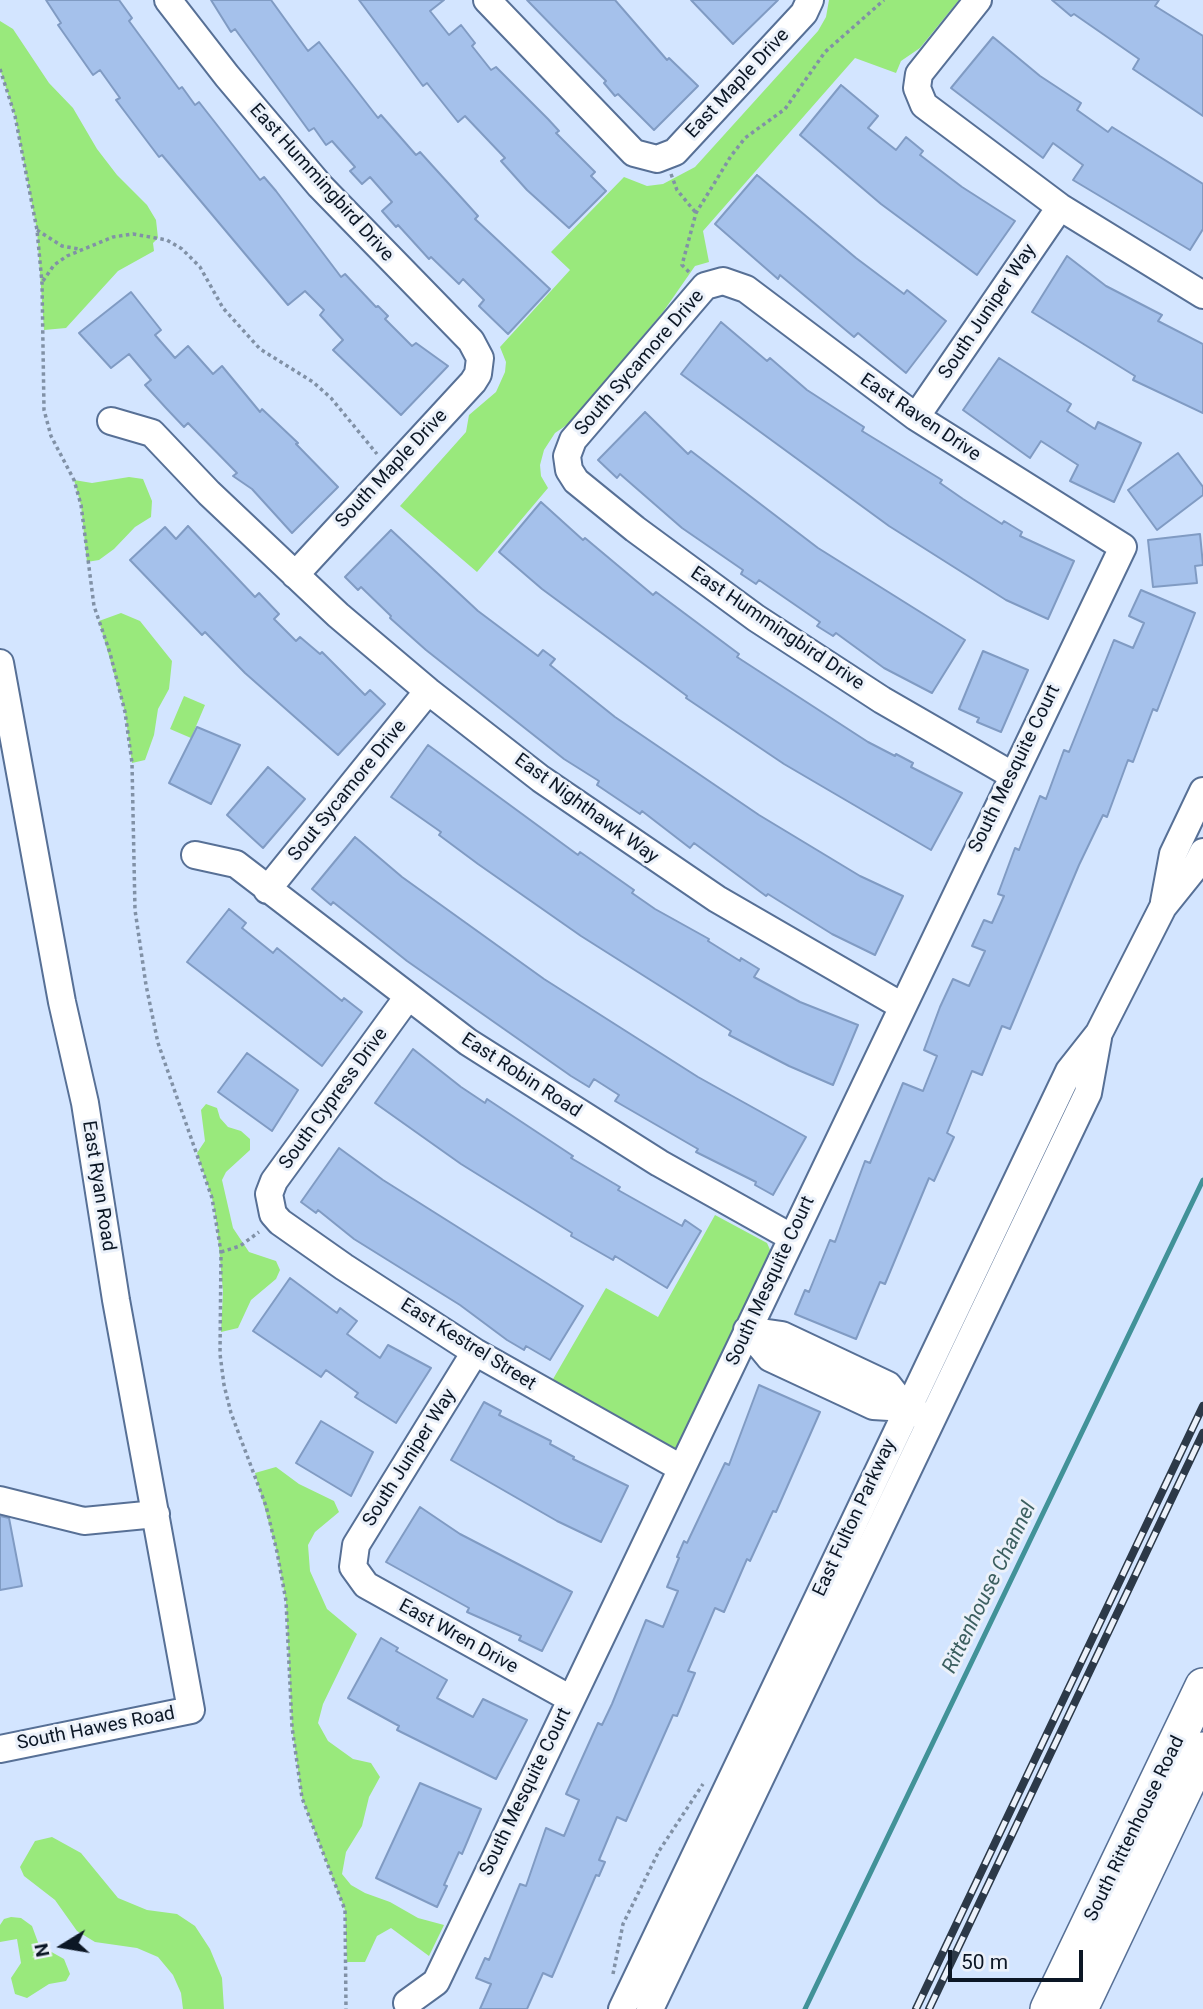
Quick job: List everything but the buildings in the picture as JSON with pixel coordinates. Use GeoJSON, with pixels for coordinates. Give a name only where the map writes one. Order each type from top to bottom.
{"type":"FeatureCollection","features":[{"type":"Feature","properties":{"kind":"main road","name":"South Rittenhouse Road"},"geometry":{"type":"LineString","coordinates":[[1048,2009],[1203,1686]]}},
{"type":"Feature","properties":{"kind":"main road","name":"South Rittenhouse Road"},"geometry":{"type":"LineString","coordinates":[[1080,2009],[1203,1750]]}},
{"type":"Feature","properties":{"kind":"street","name":"East Hummingbird Drive"},"geometry":{"type":"LineString","coordinates":[[168,0],[227,76],[312,177],[471,341],[480,358]]}},
{"type":"Feature","properties":{"kind":"street"},"geometry":{"type":"LineString","coordinates":[[487,0],[634,153],[662,158]]}},
{"type":"Feature","properties":{"kind":"street","name":"East Maple Drive"},"geometry":{"type":"LineString","coordinates":[[662,158],[676,152],[804,13],[810,0]]}},
{"type":"Feature","properties":{"kind":"street"},"geometry":{"type":"LineString","coordinates":[[978,0],[923,66],[917,88],[924,104],[1060,207],[1203,295]]}},
{"type":"Feature","properties":{"kind":"street","name":"South Juniper Way"},"geometry":{"type":"LineString","coordinates":[[916,417],[1060,207]]}},
{"type":"Feature","properties":{"kind":"street","name":"East Raven Drive"},"geometry":{"type":"LineString","coordinates":[[714,284],[746,289],[916,417],[1123,548]]}},
{"type":"Feature","properties":{"kind":"street","name":"South Sycamore Drive"},"geometry":{"type":"LineString","coordinates":[[567,456],[572,440],[714,284]]}},
{"type":"Feature","properties":{"kind":"street","name":"South Maple Drive"},"geometry":{"type":"LineString","coordinates":[[295,575],[473,382],[478,374],[480,358]]}},
{"type":"Feature","properties":{"kind":"street","name":"East Nighthawk Way"},"geometry":{"type":"LineString","coordinates":[[111,421],[152,433],[295,575],[428,691],[541,779],[657,860],[835,970],[902,1006]]}},
{"type":"Feature","properties":{"kind":"street","name":"East Hummingbird Drive"},"geometry":{"type":"LineString","coordinates":[[567,456],[569,470],[576,481],[690,571],[882,700],[1012,775]]}},
{"type":"Feature","properties":{"kind":"street","name":"South Mesquite Court"},"geometry":{"type":"LineString","coordinates":[[407,2003],[436,1982],[1123,548]]}},
{"type":"Feature","properties":{"kind":"street","name":"East Ryan Road"},"geometry":{"type":"LineString","coordinates":[[0,663],[60,988],[85,1103],[191,1710]]}},
{"type":"Feature","properties":{"kind":"street","name":"Sout Sycamore Drive"},"geometry":{"type":"LineString","coordinates":[[267,890],[428,691]]}},
{"type":"Feature","properties":{"kind":"street","name":"East Fulton Parkway"},"geometry":{"type":"LineString","coordinates":[[1163,907],[1173,853],[1203,790]]}},
{"type":"Feature","properties":{"kind":"street","name":"East Fulton Parkway"},"geometry":{"type":"LineString","coordinates":[[650,2009],[1069,1071],[1099,1033],[1163,907],[1196,866],[1203,852]]}},
{"type":"Feature","properties":{"kind":"street","name":"East Robin Road"},"geometry":{"type":"LineString","coordinates":[[195,855],[236,864],[407,998],[510,1070],[601,1127],[791,1237]]}},
{"type":"Feature","properties":{"kind":"street","name":"South Cypress Drive"},"geometry":{"type":"LineString","coordinates":[[275,1213],[274,1181],[407,998]]}},
{"type":"Feature","properties":{"kind":"street","name":"East Kestrel Street"},"geometry":{"type":"LineString","coordinates":[[275,1213],[475,1352],[681,1468]]}},
{"type":"Feature","properties":{"kind":"street"},"geometry":{"type":"LineString","coordinates":[[747,1330],[770,1358],[873,1406],[918,1414]]}},
{"type":"Feature","properties":{"kind":"street","name":"South Juniper Way"},"geometry":{"type":"LineString","coordinates":[[354,1567],[356,1545],[475,1352]]}},
{"type":"Feature","properties":{"kind":"street","name":"East Fulton Parkway"},"geometry":{"type":"LineString","coordinates":[[622,2009],[918,1414]]}},
{"type":"Feature","properties":{"kind":"street"},"geometry":{"type":"LineString","coordinates":[[0,1500],[84,1521],[156,1514]]}},
{"type":"Feature","properties":{"kind":"street","name":"East Wren Drive"},"geometry":{"type":"LineString","coordinates":[[354,1567],[366,1585],[571,1699]]}},
{"type":"Feature","properties":{"kind":"street","name":"South Hawes Road"},"geometry":{"type":"LineString","coordinates":[[0,1749],[191,1710]]}},
{"type":"Feature","properties":{"kind":"path"},"geometry":{"type":"LineString","coordinates":[[714,284],[682,265],[696,213],[745,138],[785,109],[825,52],[884,0]]}},
{"type":"Feature","properties":{"kind":"path"},"geometry":{"type":"LineString","coordinates":[[0,69],[15,116],[37,230],[42,283],[44,410],[51,436],[74,480],[81,505],[94,606],[110,653],[128,737],[132,763],[135,910],[146,985],[162,1055],[212,1198],[221,1252],[220,1354],[224,1385],[231,1413],[262,1495],[277,1552],[286,1601],[292,1727],[302,1798],[345,1910],[345,2009]]}},
{"type":"Feature","properties":{"kind":"path"},"geometry":{"type":"LineString","coordinates":[[662,158],[677,190],[696,213]]}},
{"type":"Feature","properties":{"kind":"path"},"geometry":{"type":"LineString","coordinates":[[37,230],[62,246],[80,250]]}},
{"type":"Feature","properties":{"kind":"path"},"geometry":{"type":"LineString","coordinates":[[42,283],[54,265],[80,250],[113,237],[133,234],[158,237],[182,249],[200,267],[223,308],[242,331],[260,349],[313,382],[331,398],[358,434],[393,469]]}},
{"type":"Feature","properties":{"kind":"path"},"geometry":{"type":"LineString","coordinates":[[221,1252],[240,1246],[275,1213]]}},
{"type":"Feature","properties":{"kind":"path"},"geometry":{"type":"LineString","coordinates":[[612,1977],[623,1924],[659,1851],[704,1783]]}},
{"type":"Feature","properties":{"kind":"green space"},"geometry":{"type":"Polygon","coordinates":[[[829,0],[959,0],[920,48],[901,61],[896,73],[855,58],[703,231],[709,262],[695,266],[663,312],[571,422],[555,433],[544,450],[540,465],[541,476],[548,488],[477,572],[400,506],[466,432],[469,415],[496,392],[505,372],[506,362],[500,347],[570,270],[551,252],[624,177],[647,186],[663,184],[695,167],[818,31],[826,17],[829,0]]]}},
{"type":"Feature","properties":{"kind":"green space"},"geometry":{"type":"Polygon","coordinates":[[[0,21],[13,29],[49,83],[73,108],[97,149],[117,175],[147,205],[156,220],[158,238],[153,243],[154,251],[118,271],[66,328],[44,330],[37,230],[15,116],[0,69],[0,21]]]}},
{"type":"Feature","properties":{"kind":"green space"},"geometry":{"type":"Polygon","coordinates":[[[129,477],[143,479],[152,501],[151,517],[135,527],[99,560],[87,562],[81,505],[74,480],[92,483],[129,477]]]}},
{"type":"Feature","properties":{"kind":"green space"},"geometry":{"type":"Polygon","coordinates":[[[121,613],[140,621],[172,661],[169,689],[158,709],[154,735],[145,760],[132,763],[125,712],[99,621],[121,613]]]}},
{"type":"Feature","properties":{"kind":"green space"},"geometry":{"type":"Polygon","coordinates":[[[184,696],[205,705],[191,738],[170,729],[184,696]]]}},
{"type":"Feature","properties":{"kind":"green space"},"geometry":{"type":"Polygon","coordinates":[[[206,1104],[217,1108],[220,1118],[228,1127],[241,1131],[250,1139],[250,1150],[226,1172],[222,1180],[233,1228],[249,1252],[276,1261],[280,1270],[276,1279],[251,1300],[238,1328],[221,1332],[223,1292],[217,1225],[212,1198],[197,1153],[205,1141],[201,1110],[206,1104]]]}},
{"type":"Feature","properties":{"kind":"green space"},"geometry":{"type":"Polygon","coordinates":[[[715,1215],[767,1243],[771,1252],[682,1444],[672,1450],[549,1386],[606,1288],[658,1317],[715,1215]]]}},
{"type":"Feature","properties":{"kind":"green space"},"geometry":{"type":"Polygon","coordinates":[[[276,1467],[299,1484],[334,1501],[339,1512],[315,1532],[308,1545],[310,1571],[327,1609],[357,1634],[323,1704],[318,1723],[328,1741],[353,1759],[371,1763],[380,1777],[369,1797],[362,1826],[346,1852],[342,1874],[351,1885],[365,1893],[390,1902],[418,1918],[444,1925],[429,1956],[391,1928],[377,1936],[365,1962],[347,1962],[345,1910],[302,1798],[292,1727],[286,1601],[277,1552],[255,1473],[276,1467]]]}},
{"type":"Feature","properties":{"kind":"green space"},"geometry":{"type":"Polygon","coordinates":[[[52,1837],[81,1853],[118,1898],[147,1910],[177,1914],[195,1926],[210,1949],[222,1978],[224,2009],[183,2009],[181,1993],[173,1975],[158,1957],[137,1948],[95,1942],[77,1931],[55,1900],[24,1876],[20,1867],[35,1841],[52,1837]]]}},
{"type":"Feature","properties":{"kind":"green space"},"geometry":{"type":"Polygon","coordinates":[[[21,1918],[32,1926],[39,1945],[64,1959],[70,1974],[66,1981],[49,1984],[27,1998],[15,1994],[11,1978],[21,1963],[17,1939],[0,1942],[0,1925],[4,1919],[21,1918]]]}},
{"type":"Feature","properties":{"kind":"waterway","name":"Rittenhouse Channel"},"geometry":{"type":"LineString","coordinates":[[805,2009],[1203,1180]]}},
{"type":"Feature","properties":{"kind":"railway"},"geometry":{"type":"LineString","coordinates":[[916,2009],[1203,1406]]}},
{"type":"Feature","properties":{"kind":"railway"},"geometry":{"type":"LineString","coordinates":[[929,2009],[1203,1433]]}}]}
